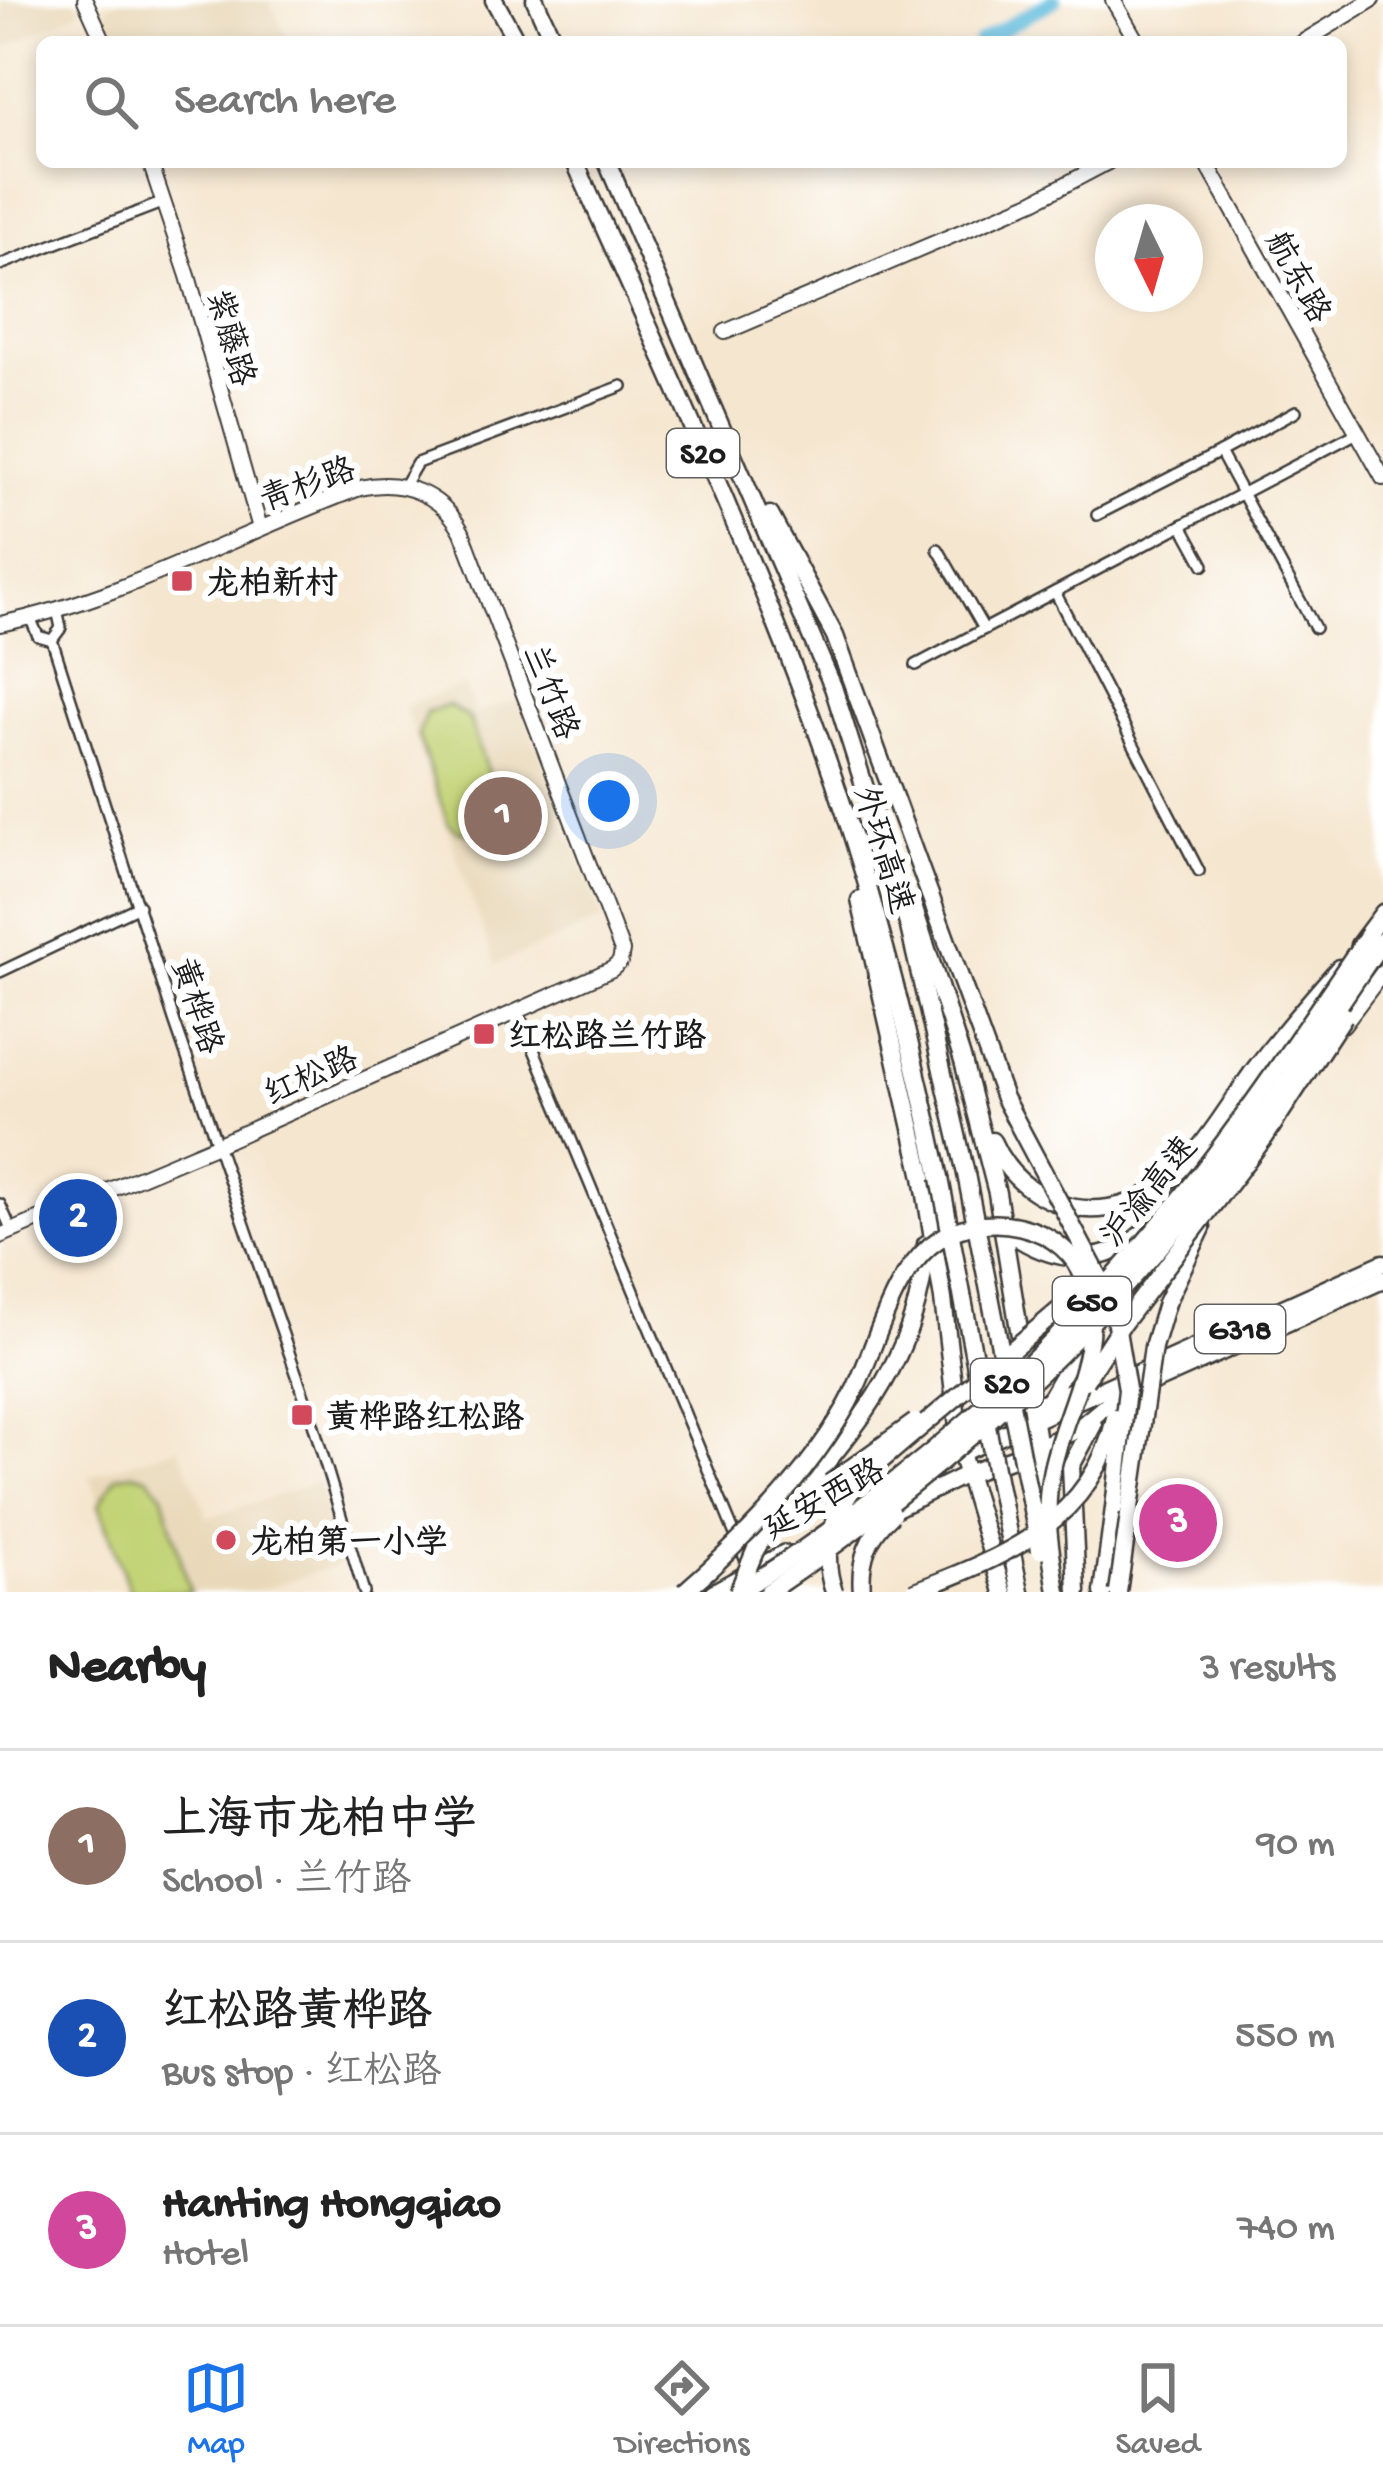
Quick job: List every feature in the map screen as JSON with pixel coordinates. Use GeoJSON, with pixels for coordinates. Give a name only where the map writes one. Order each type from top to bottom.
{"type":"FeatureCollection","features":[{"type":"Feature","properties":{"kind":"highway"},"geometry":{"type":"LineString","coordinates":[[494,0],[516,36]]}},
{"type":"Feature","properties":{"kind":"highway"},"geometry":{"type":"LineString","coordinates":[[504,0],[518,36]]}},
{"type":"Feature","properties":{"kind":"highway"},"geometry":{"type":"LineString","coordinates":[[539,0],[554,36]]}},
{"type":"Feature","properties":{"kind":"highway","name":"外环高速"},"geometry":{"type":"LineString","coordinates":[[578,168],[712,473],[822,747],[890,963],[1019,1592]]}},
{"type":"Feature","properties":{"kind":"highway","name":"外环高速"},"geometry":{"type":"LineString","coordinates":[[610,168],[833,687],[908,927],[1056,1592]]}},
{"type":"Feature","properties":{"kind":"highway"},"geometry":{"type":"LineString","coordinates":[[739,463],[835,636],[1004,1099],[1103,1283],[1122,1342],[1127,1389],[1103,1592]]}},
{"type":"Feature","properties":{"kind":"highway"},"geometry":{"type":"LineString","coordinates":[[833,687],[879,805],[985,1125],[1011,1173],[1044,1198],[1069,1208],[1095,1210],[1137,1200],[1170,1178],[1289,1027],[1379,937]]}},
{"type":"Feature","properties":{"kind":"highway","name":"沪渝高速"},"geometry":{"type":"LineString","coordinates":[[768,1592],[887,1507],[1007,1407],[1101,1314],[1239,1148],[1379,937],[1383,913]]}},
{"type":"Feature","properties":{"kind":"highway"},"geometry":{"type":"LineString","coordinates":[[1068,1414],[1120,1327],[1226,1190],[1311,1069],[1379,937]]}},
{"type":"Feature","properties":{"kind":"highway","name":"沪渝高速"},"geometry":{"type":"LineString","coordinates":[[741,1592],[878,1494],[969,1419],[1090,1304],[1172,1210],[1379,937]]}},
{"type":"Feature","properties":{"kind":"highway"},"geometry":{"type":"LineString","coordinates":[[1005,1229],[1028,1247],[1064,1259],[1086,1258],[1128,1244],[1156,1220],[1276,1057],[1302,1040]]}},
{"type":"Feature","properties":{"kind":"highway"},"geometry":{"type":"LineString","coordinates":[[963,1061],[1042,1407],[1039,1448],[1056,1592]]}},
{"type":"Feature","properties":{"kind":"highway"},"geometry":{"type":"LineString","coordinates":[[741,1592],[755,1551],[854,1430],[890,1375],[912,1324],[925,1267],[931,1177]]}},
{"type":"Feature","properties":{"kind":"highway"},"geometry":{"type":"LineString","coordinates":[[931,1177],[960,1446],[1005,1592]]}},
{"type":"Feature","properties":{"kind":"highway"},"geometry":{"type":"LineString","coordinates":[[1118,1592],[1153,1347],[1185,1260],[1226,1190]]}},
{"type":"Feature","properties":{"kind":"highway"},"geometry":{"type":"LineString","coordinates":[[834,1592],[826,1556],[830,1531],[849,1492],[1037,1333],[1172,1210]]}},
{"type":"Feature","properties":{"kind":"highway"},"geometry":{"type":"LineString","coordinates":[[685,1592],[741,1538],[822,1445],[862,1377],[911,1266],[947,1234],[994,1222],[1046,1236],[1080,1272],[1087,1287],[1089,1340],[1056,1448],[1048,1502],[1056,1592]]}},
{"type":"Feature","properties":{"kind":"highway","name":"G318"},"geometry":{"type":"LineString","coordinates":[[960,1446],[1042,1407],[1055,1422],[1077,1414],[1097,1394],[1383,1263]]}},
{"type":"Feature","properties":{"kind":"highway","name":"G318"},"geometry":{"type":"LineString","coordinates":[[967,1474],[1039,1448],[1078,1429],[1099,1409],[1138,1389],[1383,1280]]}},
{"type":"Feature","properties":{"kind":"highway"},"geometry":{"type":"LineString","coordinates":[[755,1551],[787,1516],[1037,1333]]}},
{"type":"Feature","properties":{"kind":"highway"},"geometry":{"type":"LineString","coordinates":[[913,1592],[1028,1540],[1083,1491],[1103,1463],[1114,1425],[1122,1342]]}},
{"type":"Feature","properties":{"kind":"highway"},"geometry":{"type":"LineString","coordinates":[[1042,1407],[1159,1356],[1183,1355]]}},
{"type":"Feature","properties":{"kind":"highway","name":"G318"},"geometry":{"type":"LineString","coordinates":[[1077,1592],[1071,1466],[1096,1422],[1138,1389]]}},
{"type":"Feature","properties":{"kind":"highway"},"geometry":{"type":"LineString","coordinates":[[862,1592],[863,1554],[882,1523],[1007,1407]]}},
{"type":"Feature","properties":{"kind":"highway"},"geometry":{"type":"LineString","coordinates":[[935,1468],[1044,1484]]}},
{"type":"Feature","properties":{"kind":"highway"},"geometry":{"type":"LineString","coordinates":[[997,1478],[1006,1547],[1005,1592]]}},
{"type":"Feature","properties":{"kind":"main road","name":"延安西路"},"geometry":{"type":"LineString","coordinates":[[713,1592],[935,1468],[960,1446]]}},
{"type":"Feature","properties":{"kind":"main road"},"geometry":{"type":"LineString","coordinates":[[890,1493],[960,1446]]}},
{"type":"Feature","properties":{"kind":"main road","name":"延安西路"},"geometry":{"type":"LineString","coordinates":[[741,1592],[940,1483],[967,1474]]}},
{"type":"Feature","properties":{"kind":"street"},"geometry":{"type":"LineString","coordinates":[[1112,0],[1133,36]]}},
{"type":"Feature","properties":{"kind":"street"},"geometry":{"type":"LineString","coordinates":[[1313,36],[1372,0]]}},
{"type":"Feature","properties":{"kind":"street"},"geometry":{"type":"LineString","coordinates":[[92,2],[102,36]]}},
{"type":"Feature","properties":{"kind":"street","name":"紫藤路"},"geometry":{"type":"LineString","coordinates":[[152,168],[260,528]]}},
{"type":"Feature","properties":{"kind":"street"},"geometry":{"type":"LineString","coordinates":[[725,332],[1034,201],[1097,168]]}},
{"type":"Feature","properties":{"kind":"street","name":"航东路"},"geometry":{"type":"LineString","coordinates":[[1209,168],[1383,478]]}},
{"type":"Feature","properties":{"kind":"street"},"geometry":{"type":"LineString","coordinates":[[0,265],[164,202]]}},
{"type":"Feature","properties":{"kind":"street","name":"青杉路"},"geometry":{"type":"LineString","coordinates":[[0,624],[58,609],[360,488],[403,487],[417,464],[622,386]]}},
{"type":"Feature","properties":{"kind":"street"},"geometry":{"type":"LineString","coordinates":[[1097,515],[1296,411]]}},
{"type":"Feature","properties":{"kind":"street"},"geometry":{"type":"LineString","coordinates":[[916,665],[1357,433]]}},
{"type":"Feature","properties":{"kind":"street"},"geometry":{"type":"LineString","coordinates":[[1220,452],[1315,628]]}},
{"type":"Feature","properties":{"kind":"street","name":"兰竹路"},"geometry":{"type":"LineString","coordinates":[[403,487],[439,502],[462,532],[620,942]]}},
{"type":"Feature","properties":{"kind":"street"},"geometry":{"type":"LineString","coordinates":[[1182,525],[1204,565]]}},
{"type":"Feature","properties":{"kind":"street"},"geometry":{"type":"LineString","coordinates":[[938,549],[983,629]]}},
{"type":"Feature","properties":{"kind":"street"},"geometry":{"type":"LineString","coordinates":[[1055,592],[1199,871]]}},
{"type":"Feature","properties":{"kind":"street","name":"黄桦路"},"geometry":{"type":"LineString","coordinates":[[52,640],[61,628],[58,609]]}},
{"type":"Feature","properties":{"kind":"street","name":"黄桦路"},"geometry":{"type":"LineString","coordinates":[[30,617],[38,636],[52,640]]}},
{"type":"Feature","properties":{"kind":"street","name":"黄桦路"},"geometry":{"type":"LineString","coordinates":[[52,640],[175,1023],[310,1413],[364,1592]]}},
{"type":"Feature","properties":{"kind":"street"},"geometry":{"type":"LineString","coordinates":[[0,972],[139,906]]}},
{"type":"Feature","properties":{"kind":"street"},"geometry":{"type":"LineString","coordinates":[[1042,1407],[1098,1313],[1196,1190],[1379,937]]}},
{"type":"Feature","properties":{"kind":"street","name":"红松路"},"geometry":{"type":"LineString","coordinates":[[6,1233],[616,967],[622,955],[620,942]]}},
{"type":"Feature","properties":{"kind":"street"},"geometry":{"type":"LineString","coordinates":[[1042,1407],[1189,1234],[1383,972]]}},
{"type":"Feature","properties":{"kind":"street"},"geometry":{"type":"LineString","coordinates":[[518,1011],[751,1572]]}},
{"type":"Feature","properties":{"kind":"street"},"geometry":{"type":"LineString","coordinates":[[0,1204],[6,1233]]}},
{"type":"Feature","properties":{"kind":"shaded area"},"geometry":{"type":"Polygon","coordinates":[[[0,0],[76,0],[80,11],[0,50],[0,0]]]}},
{"type":"Feature","properties":{"kind":"shaded area"},"geometry":{"type":"Polygon","coordinates":[[[123,0],[269,0],[285,36],[116,36],[104,8],[123,0]]]}},
{"type":"Feature","properties":{"kind":"shaded area"},"geometry":{"type":"Polygon","coordinates":[[[464,685],[476,714],[519,699],[603,919],[495,965],[404,706],[464,685]]]}},
{"type":"Feature","properties":{"kind":"shaded area","name":"龙柏第一小学"},"geometry":{"type":"Polygon","coordinates":[[[179,1447],[208,1518],[318,1482],[347,1562],[253,1592],[130,1592],[90,1476],[179,1447]]]}},
{"type":"Feature","properties":{"kind":"green space"},"geometry":{"type":"Polygon","coordinates":[[[448,705],[469,718],[499,805],[498,817],[481,834],[457,831],[448,823],[418,736],[426,713],[448,705]]]}},
{"type":"Feature","properties":{"kind":"green space"},"geometry":{"type":"Polygon","coordinates":[[[117,1476],[148,1477],[163,1495],[190,1592],[130,1592],[99,1504],[117,1476]]]}},
{"type":"Feature","properties":{"kind":"waterway"},"geometry":{"type":"LineString","coordinates":[[991,36],[1054,0]]}},
{"type":"Feature","properties":{"kind":"place","name":"龙柏新村"},"geometry":{"type":"Point","coordinates":[182,581]}},
{"type":"Feature","properties":{"kind":"place","name":"上海市龙柏中学"},"geometry":{"type":"Point","coordinates":[503,816]}},
{"type":"Feature","properties":{"kind":"place","name":"红松路兰竹路"},"geometry":{"type":"Point","coordinates":[484,1034]}},
{"type":"Feature","properties":{"kind":"place","name":"红松路黄桦路"},"geometry":{"type":"Point","coordinates":[78,1218]}},
{"type":"Feature","properties":{"kind":"place","name":"黄桦路红松路"},"geometry":{"type":"Point","coordinates":[302,1415]}},
{"type":"Feature","properties":{"kind":"place","name":"Hanting Hongqiao"},"geometry":{"type":"Point","coordinates":[1178,1523]}},
{"type":"Feature","properties":{"kind":"place","name":"龙柏第一小学"},"geometry":{"type":"Point","coordinates":[226,1540]}}]}
